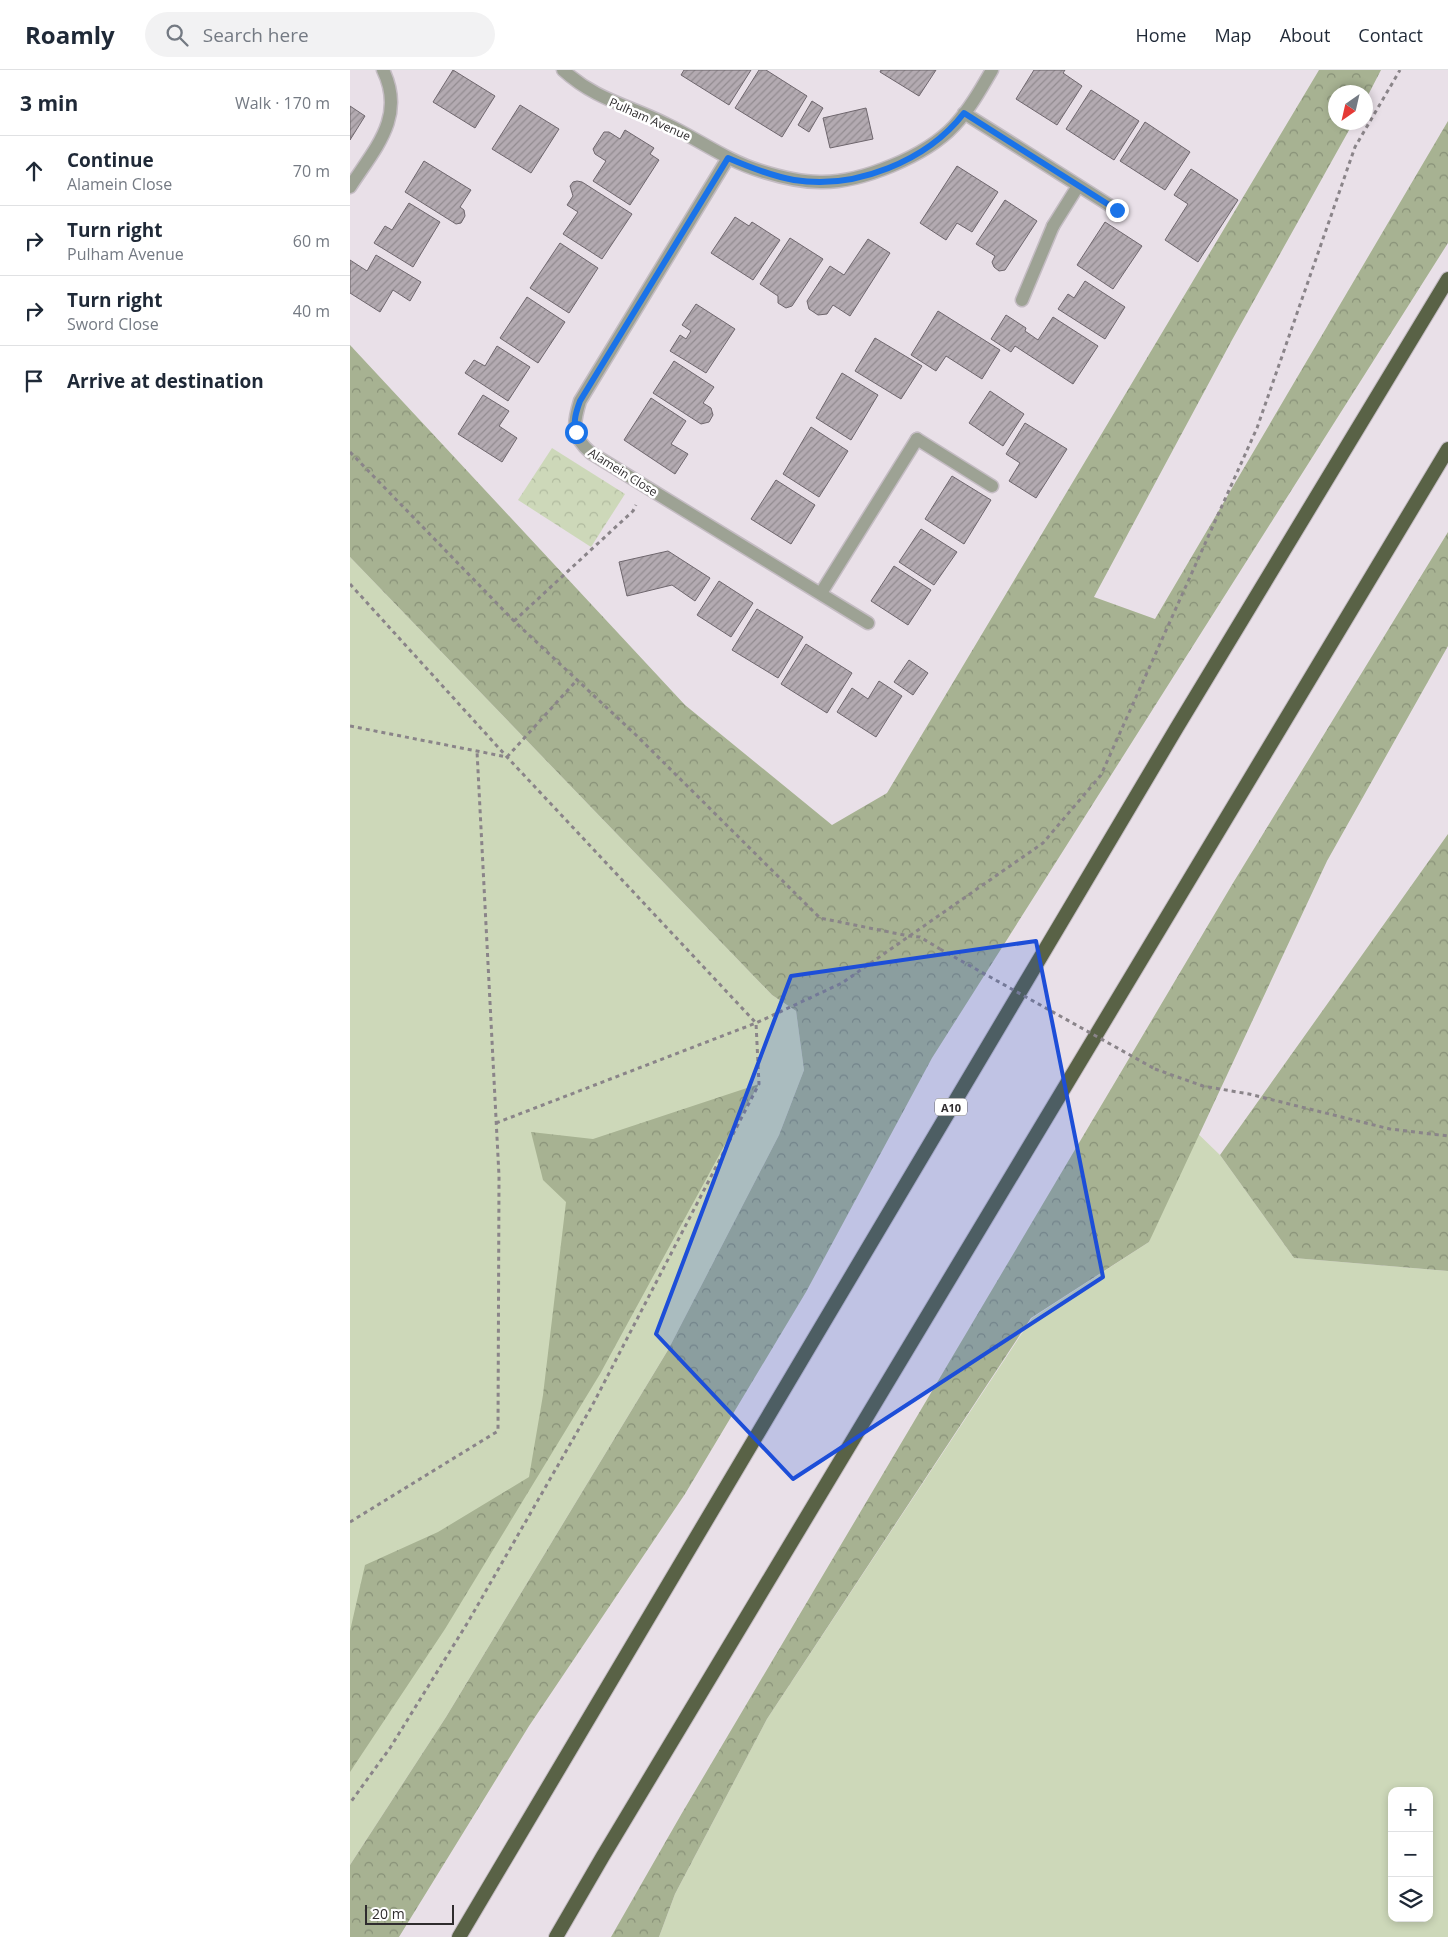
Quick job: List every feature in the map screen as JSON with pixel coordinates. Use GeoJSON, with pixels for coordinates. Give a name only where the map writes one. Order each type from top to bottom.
{"type":"FeatureCollection","features":[{"type":"Feature","properties":{"kind":"highway","name":"A10"},"geometry":{"type":"LineString","coordinates":[[459,1937],[1171,737],[1448,279]]}},
{"type":"Feature","properties":{"kind":"highway"},"geometry":{"type":"LineString","coordinates":[[556,1937],[1448,449]]}},
{"type":"Feature","properties":{"kind":"street"},"geometry":{"type":"LineString","coordinates":[[350,187],[383,136],[388,122],[392,107],[391,86],[383,70]]}},
{"type":"Feature","properties":{"kind":"street","name":"Pulham Avenue"},"geometry":{"type":"LineString","coordinates":[[563,70],[585,88],[608,101],[667,124],[728,158],[760,171],[793,180],[822,182],[877,172],[924,150],[953,127],[992,70]]}},
{"type":"Feature","properties":{"kind":"street"},"geometry":{"type":"LineString","coordinates":[[964,113],[1117,210]]}},
{"type":"Feature","properties":{"kind":"street","name":"Alamein Close"},"geometry":{"type":"LineString","coordinates":[[728,158],[580,401],[574,425],[577,440],[583,447],[648,488],[868,623]]}},
{"type":"Feature","properties":{"kind":"street"},"geometry":{"type":"LineString","coordinates":[[1022,300],[1053,226],[1078,186]]}},
{"type":"Feature","properties":{"kind":"street"},"geometry":{"type":"LineString","coordinates":[[821,593],[917,439],[992,486]]}},
{"type":"Feature","properties":{"kind":"path"},"geometry":{"type":"LineString","coordinates":[[496,1123],[756,1023],[842,983],[1043,843],[1101,775],[1257,428],[1355,147],[1400,70]]}},
{"type":"Feature","properties":{"kind":"path"},"geometry":{"type":"LineString","coordinates":[[350,452],[514,621],[636,735],[820,918],[920,937],[1156,1068],[1203,1086],[1249,1094],[1390,1129],[1448,1136]]}},
{"type":"Feature","properties":{"kind":"path"},"geometry":{"type":"LineString","coordinates":[[514,621],[633,511],[648,488]]}},
{"type":"Feature","properties":{"kind":"path"},"geometry":{"type":"LineString","coordinates":[[350,584],[756,1023],[759,1084],[592,1406],[468,1622],[390,1748],[350,1803]]}},
{"type":"Feature","properties":{"kind":"path"},"geometry":{"type":"LineString","coordinates":[[508,757],[577,680]]}},
{"type":"Feature","properties":{"kind":"path"},"geometry":{"type":"LineString","coordinates":[[350,726],[508,757]]}},
{"type":"Feature","properties":{"kind":"path"},"geometry":{"type":"LineString","coordinates":[[350,1522],[498,1431],[499,1176],[477,751]]}},
{"type":"Feature","properties":{"kind":"highlighted area"},"geometry":{"type":"Polygon","coordinates":[[[1036,941],[1103,1277],[793,1479],[656,1334],[791,976],[1036,941]]]}},
{"type":"Feature","properties":{"kind":"green space"},"geometry":{"type":"Polygon","coordinates":[[[1319,70],[1381,70],[1373,85],[1328,85],[1328,130],[1349,130],[1232,340],[1094,597],[1155,619],[1448,121],[1448,243],[932,1058],[806,1292],[685,1494],[529,1726],[399,1937],[350,1937],[350,1865],[446,1717],[668,1350],[779,1135],[804,1070],[796,1011],[772,995],[350,557],[350,345],[685,705],[832,825],[887,793],[1319,70]]]}},
{"type":"Feature","properties":{"kind":"green space"},"geometry":{"type":"Polygon","coordinates":[[[552,448],[625,494],[591,547],[518,500],[552,448]]]}},
{"type":"Feature","properties":{"kind":"green space"},"geometry":{"type":"Polygon","coordinates":[[[1448,532],[1448,646],[1327,861],[1149,1242],[1031,1318],[767,1719],[675,1894],[659,1937],[611,1937],[682,1813],[1233,883],[1448,532]]]}},
{"type":"Feature","properties":{"kind":"green space"},"geometry":{"type":"Polygon","coordinates":[[[350,557],[772,995],[796,1011],[804,1070],[779,1135],[668,1350],[446,1717],[350,1865],[350,557]]]}},
{"type":"Feature","properties":{"kind":"green space"},"geometry":{"type":"Polygon","coordinates":[[[1448,834],[1448,1271],[1294,1258],[1220,1155],[1448,834]]]}},
{"type":"Feature","properties":{"kind":"green space"},"geometry":{"type":"Polygon","coordinates":[[[759,1084],[600,1374],[445,1629],[350,1772],[350,1631],[365,1565],[438,1532],[529,1477],[543,1395],[566,1202],[543,1180],[531,1132],[593,1139],[759,1084]]]}},
{"type":"Feature","properties":{"kind":"green space"},"geometry":{"type":"Polygon","coordinates":[[[1191,1127],[1220,1155],[1294,1258],[1448,1271],[1448,1937],[659,1937],[675,1894],[767,1719],[1032,1318],[1149,1242],[1191,1127]]]}},
{"type":"Feature","properties":{"kind":"building"},"geometry":{"type":"Polygon","coordinates":[[[453,70],[495,96],[475,128],[433,102],[453,70]]]}},
{"type":"Feature","properties":{"kind":"building"},"geometry":{"type":"Polygon","coordinates":[[[684,70],[751,70],[729,105],[681,75],[684,70]]]}},
{"type":"Feature","properties":{"kind":"building"},"geometry":{"type":"Polygon","coordinates":[[[759,70],[766,70],[807,96],[782,137],[735,108],[759,70]]]}},
{"type":"Feature","properties":{"kind":"building"},"geometry":{"type":"Polygon","coordinates":[[[881,70],[936,70],[919,96],[880,72],[881,70]]]}},
{"type":"Feature","properties":{"kind":"building"},"geometry":{"type":"Polygon","coordinates":[[[1034,70],[1065,70],[1063,73],[1082,86],[1057,125],[1016,99],[1034,70]]]}},
{"type":"Feature","properties":{"kind":"building"},"geometry":{"type":"Polygon","coordinates":[[[1091,90],[1139,121],[1114,160],[1066,129],[1091,90]]]}},
{"type":"Feature","properties":{"kind":"building"},"geometry":{"type":"Polygon","coordinates":[[[812,101],[823,108],[809,132],[798,125],[812,101]]]}},
{"type":"Feature","properties":{"kind":"building"},"geometry":{"type":"Polygon","coordinates":[[[520,105],[559,129],[531,173],[492,149],[520,105]]]}},
{"type":"Feature","properties":{"kind":"building"},"geometry":{"type":"Polygon","coordinates":[[[350,106],[365,116],[350,140],[350,106]]]}},
{"type":"Feature","properties":{"kind":"building"},"geometry":{"type":"Polygon","coordinates":[[[866,108],[873,139],[830,148],[823,118],[866,108]]]}},
{"type":"Feature","properties":{"kind":"building"},"geometry":{"type":"Polygon","coordinates":[[[1145,122],[1190,152],[1165,190],[1120,161],[1145,122]]]}},
{"type":"Feature","properties":{"kind":"building"},"geometry":{"type":"Polygon","coordinates":[[[625,130],[654,148],[650,154],[659,160],[630,205],[593,181],[606,161],[595,154],[593,149],[604,132],[609,132],[620,139],[625,130]]]}},
{"type":"Feature","properties":{"kind":"building"},"geometry":{"type":"Polygon","coordinates":[[[424,161],[471,190],[460,207],[464,210],[465,216],[461,223],[456,224],[405,192],[424,161]]]}},
{"type":"Feature","properties":{"kind":"building"},"geometry":{"type":"Polygon","coordinates":[[[957,166],[998,192],[972,232],[957,223],[946,240],[920,223],[957,166]]]}},
{"type":"Feature","properties":{"kind":"building"},"geometry":{"type":"Polygon","coordinates":[[[1191,169],[1238,200],[1198,262],[1165,240],[1188,204],[1174,195],[1191,169]]]}},
{"type":"Feature","properties":{"kind":"building"},"geometry":{"type":"Polygon","coordinates":[[[573,182],[582,182],[632,214],[602,259],[563,234],[578,212],[567,205],[573,196],[570,186],[573,182]]]}},
{"type":"Feature","properties":{"kind":"building"},"geometry":{"type":"Polygon","coordinates":[[[1005,200],[1037,221],[1005,270],[999,271],[992,262],[995,256],[976,244],[1005,200]]]}},
{"type":"Feature","properties":{"kind":"building"},"geometry":{"type":"Polygon","coordinates":[[[409,203],[440,222],[413,267],[374,243],[385,226],[392,230],[409,203]]]}},
{"type":"Feature","properties":{"kind":"building"},"geometry":{"type":"Polygon","coordinates":[[[735,217],[749,226],[752,222],[780,240],[753,280],[711,253],[735,217]]]}},
{"type":"Feature","properties":{"kind":"building"},"geometry":{"type":"Polygon","coordinates":[[[1105,222],[1142,246],[1113,289],[1077,265],[1105,222]]]}},
{"type":"Feature","properties":{"kind":"building"},"geometry":{"type":"Polygon","coordinates":[[[790,238],[823,259],[792,306],[786,308],[778,303],[778,296],[760,284],[790,238]]]}},
{"type":"Feature","properties":{"kind":"building"},"geometry":{"type":"Polygon","coordinates":[[[868,239],[890,253],[850,316],[833,305],[827,314],[818,315],[809,309],[807,301],[830,266],[844,275],[868,239]]]}},
{"type":"Feature","properties":{"kind":"building"},"geometry":{"type":"Polygon","coordinates":[[[560,243],[598,268],[569,313],[530,288],[560,243]]]}},
{"type":"Feature","properties":{"kind":"building"},"geometry":{"type":"Polygon","coordinates":[[[376,255],[421,282],[410,301],[393,290],[380,312],[350,293],[350,260],[367,271],[376,255]]]}},
{"type":"Feature","properties":{"kind":"building"},"geometry":{"type":"Polygon","coordinates":[[[1085,281],[1125,307],[1105,339],[1058,309],[1068,294],[1074,298],[1085,281]]]}},
{"type":"Feature","properties":{"kind":"building"},"geometry":{"type":"Polygon","coordinates":[[[527,297],[565,322],[538,363],[500,338],[527,297]]]}},
{"type":"Feature","properties":{"kind":"building"},"geometry":{"type":"Polygon","coordinates":[[[696,304],[735,329],[706,373],[670,351],[680,335],[686,339],[691,331],[682,325],[696,304]]]}},
{"type":"Feature","properties":{"kind":"building"},"geometry":{"type":"Polygon","coordinates":[[[938,311],[1000,350],[982,379],[946,356],[936,371],[911,355],[938,311]]]}},
{"type":"Feature","properties":{"kind":"building"},"geometry":{"type":"Polygon","coordinates":[[[1006,315],[1026,328],[1025,331],[1038,340],[1053,317],[1098,346],[1073,384],[1015,346],[1011,352],[991,339],[1006,315]]]}},
{"type":"Feature","properties":{"kind":"building"},"geometry":{"type":"Polygon","coordinates":[[[875,338],[922,366],[901,399],[855,371],[875,338]]]}},
{"type":"Feature","properties":{"kind":"building"},"geometry":{"type":"Polygon","coordinates":[[[497,346],[530,367],[508,401],[465,373],[474,360],[485,366],[497,346]]]}},
{"type":"Feature","properties":{"kind":"building"},"geometry":{"type":"Polygon","coordinates":[[[674,361],[714,387],[703,403],[711,408],[713,415],[709,422],[701,424],[653,393],[674,361]]]}},
{"type":"Feature","properties":{"kind":"building"},"geometry":{"type":"Polygon","coordinates":[[[842,373],[878,395],[851,440],[816,418],[842,373]]]}},
{"type":"Feature","properties":{"kind":"building"},"geometry":{"type":"Polygon","coordinates":[[[990,391],[1024,414],[1003,446],[969,423],[990,391]]]}},
{"type":"Feature","properties":{"kind":"building"},"geometry":{"type":"Polygon","coordinates":[[[483,395],[509,411],[499,426],[517,438],[502,462],[458,434],[483,395]]]}},
{"type":"Feature","properties":{"kind":"building"},"geometry":{"type":"Polygon","coordinates":[[[651,398],[686,421],[671,444],[688,454],[675,474],[624,440],[651,398]]]}},
{"type":"Feature","properties":{"kind":"building"},"geometry":{"type":"Polygon","coordinates":[[[1025,423],[1067,449],[1036,498],[1009,481],[1020,463],[1006,454],[1025,423]]]}},
{"type":"Feature","properties":{"kind":"building"},"geometry":{"type":"Polygon","coordinates":[[[811,427],[848,451],[819,497],[783,474],[811,427]]]}},
{"type":"Feature","properties":{"kind":"building"},"geometry":{"type":"Polygon","coordinates":[[[952,476],[991,500],[964,544],[925,519],[952,476]]]}},
{"type":"Feature","properties":{"kind":"building"},"geometry":{"type":"Polygon","coordinates":[[[776,480],[815,505],[791,544],[751,519],[776,480]]]}},
{"type":"Feature","properties":{"kind":"building"},"geometry":{"type":"Polygon","coordinates":[[[921,529],[957,552],[934,585],[899,562],[921,529]]]}},
{"type":"Feature","properties":{"kind":"building"},"geometry":{"type":"Polygon","coordinates":[[[668,551],[710,578],[695,601],[672,585],[627,596],[619,562],[668,551]]]}},
{"type":"Feature","properties":{"kind":"building"},"geometry":{"type":"Polygon","coordinates":[[[894,566],[931,590],[908,625],[871,601],[894,566]]]}},
{"type":"Feature","properties":{"kind":"building"},"geometry":{"type":"Polygon","coordinates":[[[719,581],[753,603],[731,637],[697,615],[719,581]]]}},
{"type":"Feature","properties":{"kind":"building"},"geometry":{"type":"Polygon","coordinates":[[[757,609],[803,637],[778,678],[732,650],[757,609]]]}},
{"type":"Feature","properties":{"kind":"building"},"geometry":{"type":"Polygon","coordinates":[[[806,644],[852,673],[827,713],[781,684],[806,644]]]}},
{"type":"Feature","properties":{"kind":"building"},"geometry":{"type":"Polygon","coordinates":[[[909,660],[928,673],[913,695],[894,682],[909,660]]]}},
{"type":"Feature","properties":{"kind":"building"},"geometry":{"type":"Polygon","coordinates":[[[879,681],[902,696],[876,737],[837,712],[852,688],[868,699],[879,681]]]}},
{"type":"Feature","properties":{"kind":"route"},"geometry":{"type":"LineString","coordinates":[[576,432],[574,425],[580,401],[728,158],[760,171],[793,180],[822,182],[853,177],[877,172],[924,150],[953,127],[964,113],[1117,210]]}}]}
